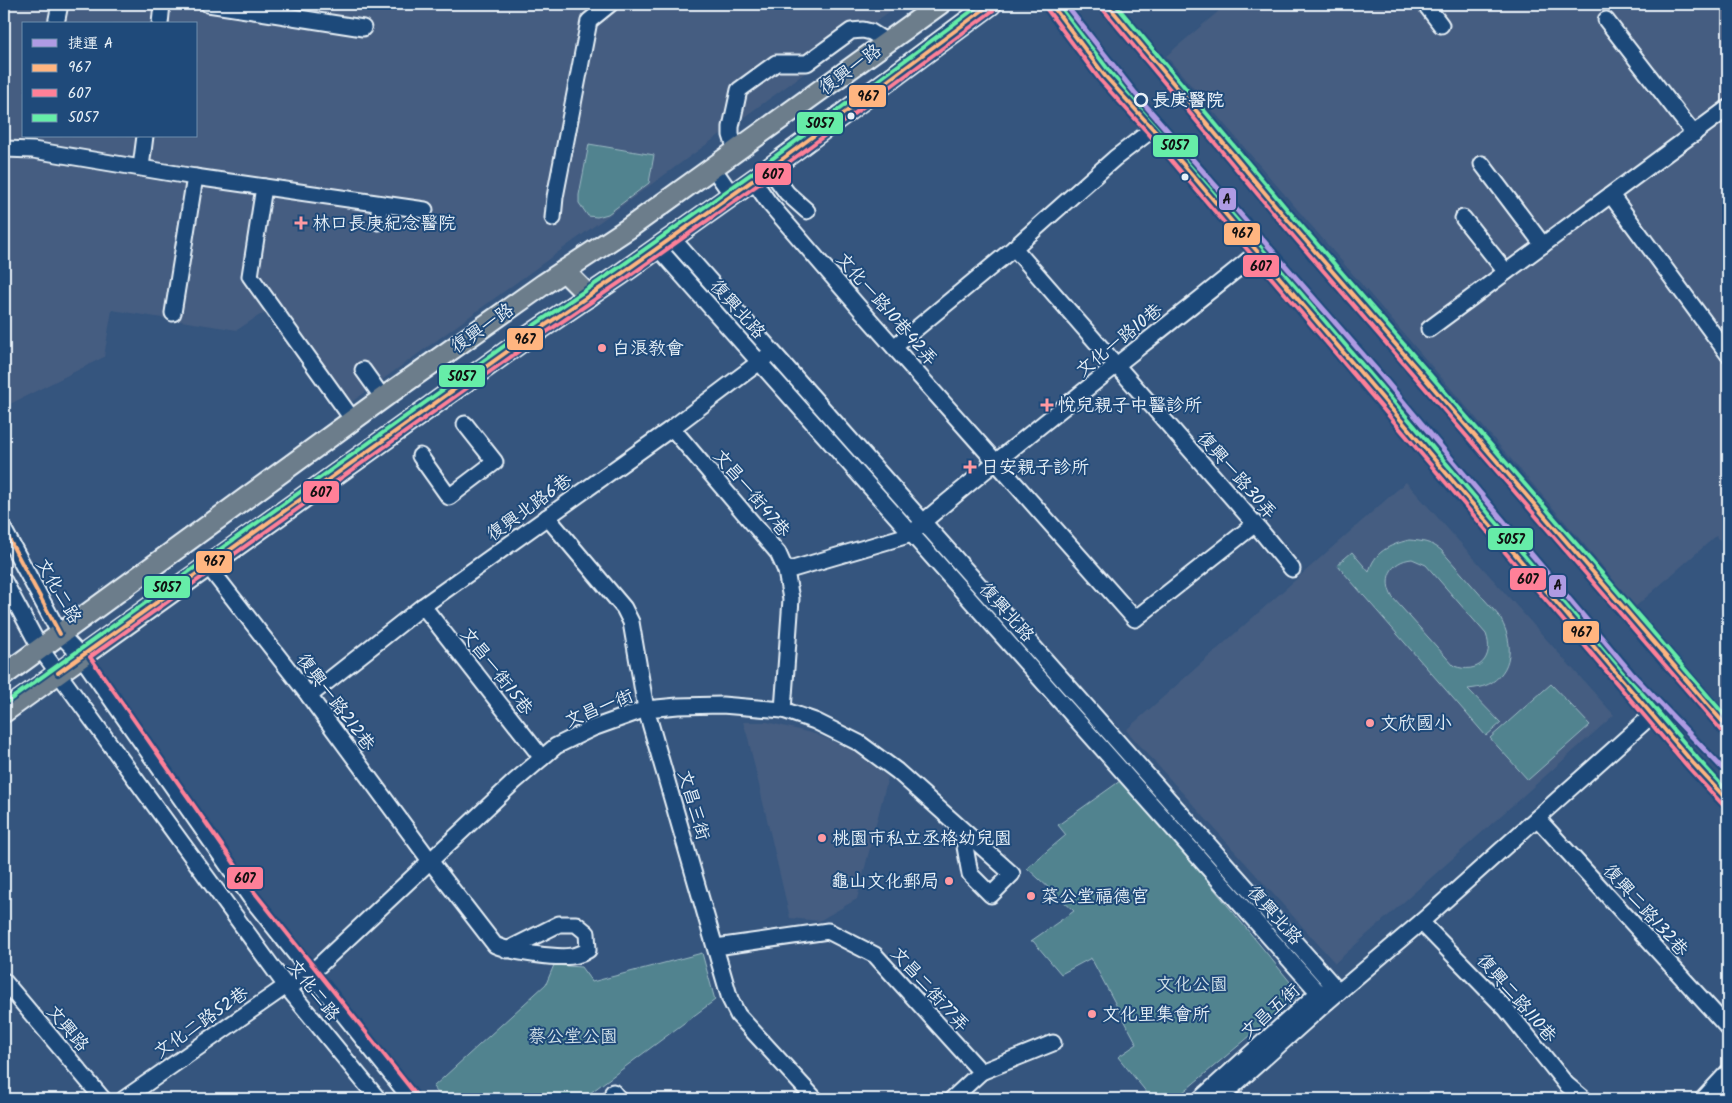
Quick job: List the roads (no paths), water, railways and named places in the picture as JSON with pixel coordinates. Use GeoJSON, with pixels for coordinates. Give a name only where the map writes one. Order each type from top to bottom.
{"type":"FeatureCollection","features":[{"type":"Feature","properties":{"kind":"main road","name":"復興一路"},"geometry":{"type":"LineString","coordinates":[[4,675],[383,398],[564,271],[629,228],[940,4]]}},
{"type":"Feature","properties":{"kind":"main road","name":"復興一路"},"geometry":{"type":"LineString","coordinates":[[4,712],[522,341],[621,274],[732,195],[991,4]]}},
{"type":"Feature","properties":{"kind":"main road"},"geometry":{"type":"LineString","coordinates":[[587,256],[621,274]]}},
{"type":"Feature","properties":{"kind":"main road"},"geometry":{"type":"LineString","coordinates":[[564,271],[589,296]]}},
{"type":"Feature","properties":{"kind":"street"},"geometry":{"type":"LineString","coordinates":[[56,22],[60,4]]}},
{"type":"Feature","properties":{"kind":"street"},"geometry":{"type":"LineString","coordinates":[[160,22],[162,4]]}},
{"type":"Feature","properties":{"kind":"street"},"geometry":{"type":"LineString","coordinates":[[208,4],[363,28]]}},
{"type":"Feature","properties":{"kind":"street"},"geometry":{"type":"LineString","coordinates":[[553,218],[555,196],[589,21],[610,4]]}},
{"type":"Feature","properties":{"kind":"street"},"geometry":{"type":"LineString","coordinates":[[1051,4],[1105,76],[1153,129],[1652,715],[1728,801]]}},
{"type":"Feature","properties":{"kind":"street"},"geometry":{"type":"LineString","coordinates":[[1107,4],[1280,211],[1728,728]]}},
{"type":"Feature","properties":{"kind":"street"},"geometry":{"type":"LineString","coordinates":[[1425,4],[1441,25]]}},
{"type":"Feature","properties":{"kind":"street"},"geometry":{"type":"LineString","coordinates":[[1606,20],[1694,134]]}},
{"type":"Feature","properties":{"kind":"street"},"geometry":{"type":"LineString","coordinates":[[736,151],[731,135],[731,127],[739,90],[776,63],[807,63],[851,30],[871,32],[887,42]]}},
{"type":"Feature","properties":{"kind":"street"},"geometry":{"type":"LineString","coordinates":[[1429,329],[1728,108]]}},
{"type":"Feature","properties":{"kind":"street"},"geometry":{"type":"LineString","coordinates":[[894,347],[1014,248],[1115,158],[1153,129]]}},
{"type":"Feature","properties":{"kind":"street"},"geometry":{"type":"LineString","coordinates":[[141,167],[145,138]]}},
{"type":"Feature","properties":{"kind":"street"},"geometry":{"type":"LineString","coordinates":[[4,149],[35,143],[195,177],[425,210]]}},
{"type":"Feature","properties":{"kind":"street"},"geometry":{"type":"LineString","coordinates":[[1482,164],[1543,245]]}},
{"type":"Feature","properties":{"kind":"street"},"geometry":{"type":"LineString","coordinates":[[713,168],[732,195]]}},
{"type":"Feature","properties":{"kind":"street"},"geometry":{"type":"LineString","coordinates":[[761,174],[807,211]]}},
{"type":"Feature","properties":{"kind":"street","name":"文化一路10巷42弄"},"geometry":{"type":"LineString","coordinates":[[761,174],[769,203],[1135,619],[1255,524]]}},
{"type":"Feature","properties":{"kind":"street"},"geometry":{"type":"LineString","coordinates":[[173,313],[195,177]]}},
{"type":"Feature","properties":{"kind":"street"},"geometry":{"type":"LineString","coordinates":[[264,187],[250,276],[353,420]]}},
{"type":"Feature","properties":{"kind":"street"},"geometry":{"type":"LineString","coordinates":[[1611,195],[1728,354]]}},
{"type":"Feature","properties":{"kind":"street"},"geometry":{"type":"LineString","coordinates":[[378,222],[380,204]]}},
{"type":"Feature","properties":{"kind":"street"},"geometry":{"type":"LineString","coordinates":[[1463,218],[1506,272]]}},
{"type":"Feature","properties":{"kind":"street","name":"復興北路"},"geometry":{"type":"LineString","coordinates":[[665,243],[772,352],[1060,677],[1323,997]]}},
{"type":"Feature","properties":{"kind":"street","name":"復興北路"},"geometry":{"type":"LineString","coordinates":[[665,243],[760,362],[1048,688],[1339,992]]}},
{"type":"Feature","properties":{"kind":"street","name":"復興一路30弄"},"geometry":{"type":"LineString","coordinates":[[1014,248],[1292,569]]}},
{"type":"Feature","properties":{"kind":"street","name":"文化一路10巷"},"geometry":{"type":"LineString","coordinates":[[912,534],[923,522],[995,461],[1118,366],[1257,253]]}},
{"type":"Feature","properties":{"kind":"street","name":"復興北路6巷"},"geometry":{"type":"LineString","coordinates":[[310,696],[423,606],[672,428],[772,352]]}},
{"type":"Feature","properties":{"kind":"street"},"geometry":{"type":"LineString","coordinates":[[364,370],[383,398]]}},
{"type":"Feature","properties":{"kind":"street"},"geometry":{"type":"LineString","coordinates":[[420,456],[449,497],[495,462],[466,424]]}},
{"type":"Feature","properties":{"kind":"street","name":"文昌一街47巷"},"geometry":{"type":"LineString","coordinates":[[672,428],[778,553],[786,570],[791,599],[784,710]]}},
{"type":"Feature","properties":{"kind":"street"},"geometry":{"type":"LineString","coordinates":[[860,475],[871,464]]}},
{"type":"Feature","properties":{"kind":"street","name":"文昌三街"},"geometry":{"type":"LineString","coordinates":[[547,517],[624,608],[631,622],[646,710],[730,999],[738,1015],[815,1099]]}},
{"type":"Feature","properties":{"kind":"street","name":"文化二路"},"geometry":{"type":"LineString","coordinates":[[4,530],[60,634],[81,656],[307,976],[410,1099]]}},
{"type":"Feature","properties":{"kind":"street"},"geometry":{"type":"LineString","coordinates":[[786,570],[912,534]]}},
{"type":"Feature","properties":{"kind":"street","name":"復興一路212巷"},"geometry":{"type":"LineString","coordinates":[[208,566],[310,696],[495,946],[507,950]]}},
{"type":"Feature","properties":{"kind":"street","name":"文化二路"},"geometry":{"type":"LineString","coordinates":[[4,581],[40,648],[58,673],[286,986],[378,1099]]}},
{"type":"Feature","properties":{"kind":"street","name":"文昌一街15巷"},"geometry":{"type":"LineString","coordinates":[[423,606],[542,758]]}},
{"type":"Feature","properties":{"kind":"street"},"geometry":{"type":"LineString","coordinates":[[1048,688],[1060,677]]}},
{"type":"Feature","properties":{"kind":"street","name":"文昌一街"},"geometry":{"type":"LineString","coordinates":[[307,976],[431,862],[514,782],[556,746],[593,728],[646,710],[678,706],[722,705],[784,710],[815,721],[858,743],[897,770],[962,830]]}},
{"type":"Feature","properties":{"kind":"street"},"geometry":{"type":"LineString","coordinates":[[1339,992],[1421,922],[1652,715]]}},
{"type":"Feature","properties":{"kind":"street","name":"復興二路132巷"},"geometry":{"type":"LineString","coordinates":[[1537,818],[1728,1028]]}},
{"type":"Feature","properties":{"kind":"street","name":"復興二路110巷"},"geometry":{"type":"LineString","coordinates":[[1421,922],[1506,1009],[1566,1084],[1584,1099]]}},
{"type":"Feature","properties":{"kind":"street"},"geometry":{"type":"LineString","coordinates":[[559,924],[576,924],[588,933],[588,950],[577,956],[545,955],[507,950],[559,924]]}},
{"type":"Feature","properties":{"kind":"street","name":"文昌二街77弄"},"geometry":{"type":"LineString","coordinates":[[716,947],[828,931],[876,955],[976,1076]]}},
{"type":"Feature","properties":{"kind":"street","name":"文化二路52巷"},"geometry":{"type":"LineString","coordinates":[[124,1099],[286,986],[307,976]]}},
{"type":"Feature","properties":{"kind":"street","name":"文興路"},"geometry":{"type":"LineString","coordinates":[[4,981],[103,1099]]}},
{"type":"Feature","properties":{"kind":"street","name":"文昌五街"},"geometry":{"type":"LineString","coordinates":[[1200,1099],[1323,997],[1339,992]]}},
{"type":"Feature","properties":{"kind":"street","name":"文昌五街"},"geometry":{"type":"LineString","coordinates":[[1219,1099],[1323,997]]}},
{"type":"Feature","properties":{"kind":"street"},"geometry":{"type":"LineString","coordinates":[[952,1099],[976,1076],[1053,1043]]}},
{"type":"Feature","properties":{"kind":"street"},"geometry":{"type":"LineString","coordinates":[[1703,1099],[1728,1072]]}},
{"type":"Feature","properties":{"kind":"metro line","name":"A"},"geometry":{"type":"LineString","coordinates":[[1065,4],[1139,98],[1380,374],[1633,675],[1728,774]]}},
{"type":"Feature","properties":{"kind":"place","name":"長庚醫院"},"geometry":{"type":"Point","coordinates":[1141,100]}},
{"type":"Feature","properties":{"kind":"place","name":"林口長庚紀念醫院"},"geometry":{"type":"Point","coordinates":[301,223]}},
{"type":"Feature","properties":{"kind":"place","name":"白浪教會"},"geometry":{"type":"Point","coordinates":[602,348]}},
{"type":"Feature","properties":{"kind":"place","name":"悅兒親子中醫診所"},"geometry":{"type":"Point","coordinates":[1047,405]}},
{"type":"Feature","properties":{"kind":"place","name":"日安親子診所"},"geometry":{"type":"Point","coordinates":[970,467]}},
{"type":"Feature","properties":{"kind":"place","name":"文欣國小"},"geometry":{"type":"Point","coordinates":[1370,723]}},
{"type":"Feature","properties":{"kind":"place","name":"桃園市私立丞格幼兒園"},"geometry":{"type":"Point","coordinates":[822,838]}},
{"type":"Feature","properties":{"kind":"place","name":"龜山文化郵局"},"geometry":{"type":"Point","coordinates":[949,881]}},
{"type":"Feature","properties":{"kind":"place","name":"菜公堂福德宮"},"geometry":{"type":"Point","coordinates":[1031,896]}},
{"type":"Feature","properties":{"kind":"place","name":"文化里集會所"},"geometry":{"type":"Point","coordinates":[1092,1014]}},
{"type":"Feature","properties":{"kind":"park label","name":"文化公園"},"geometry":{"type":"Point","coordinates":[1192,984]}},
{"type":"Feature","properties":{"kind":"park label","name":"蔡公堂公園"},"geometry":{"type":"Point","coordinates":[573,1036]}}]}
